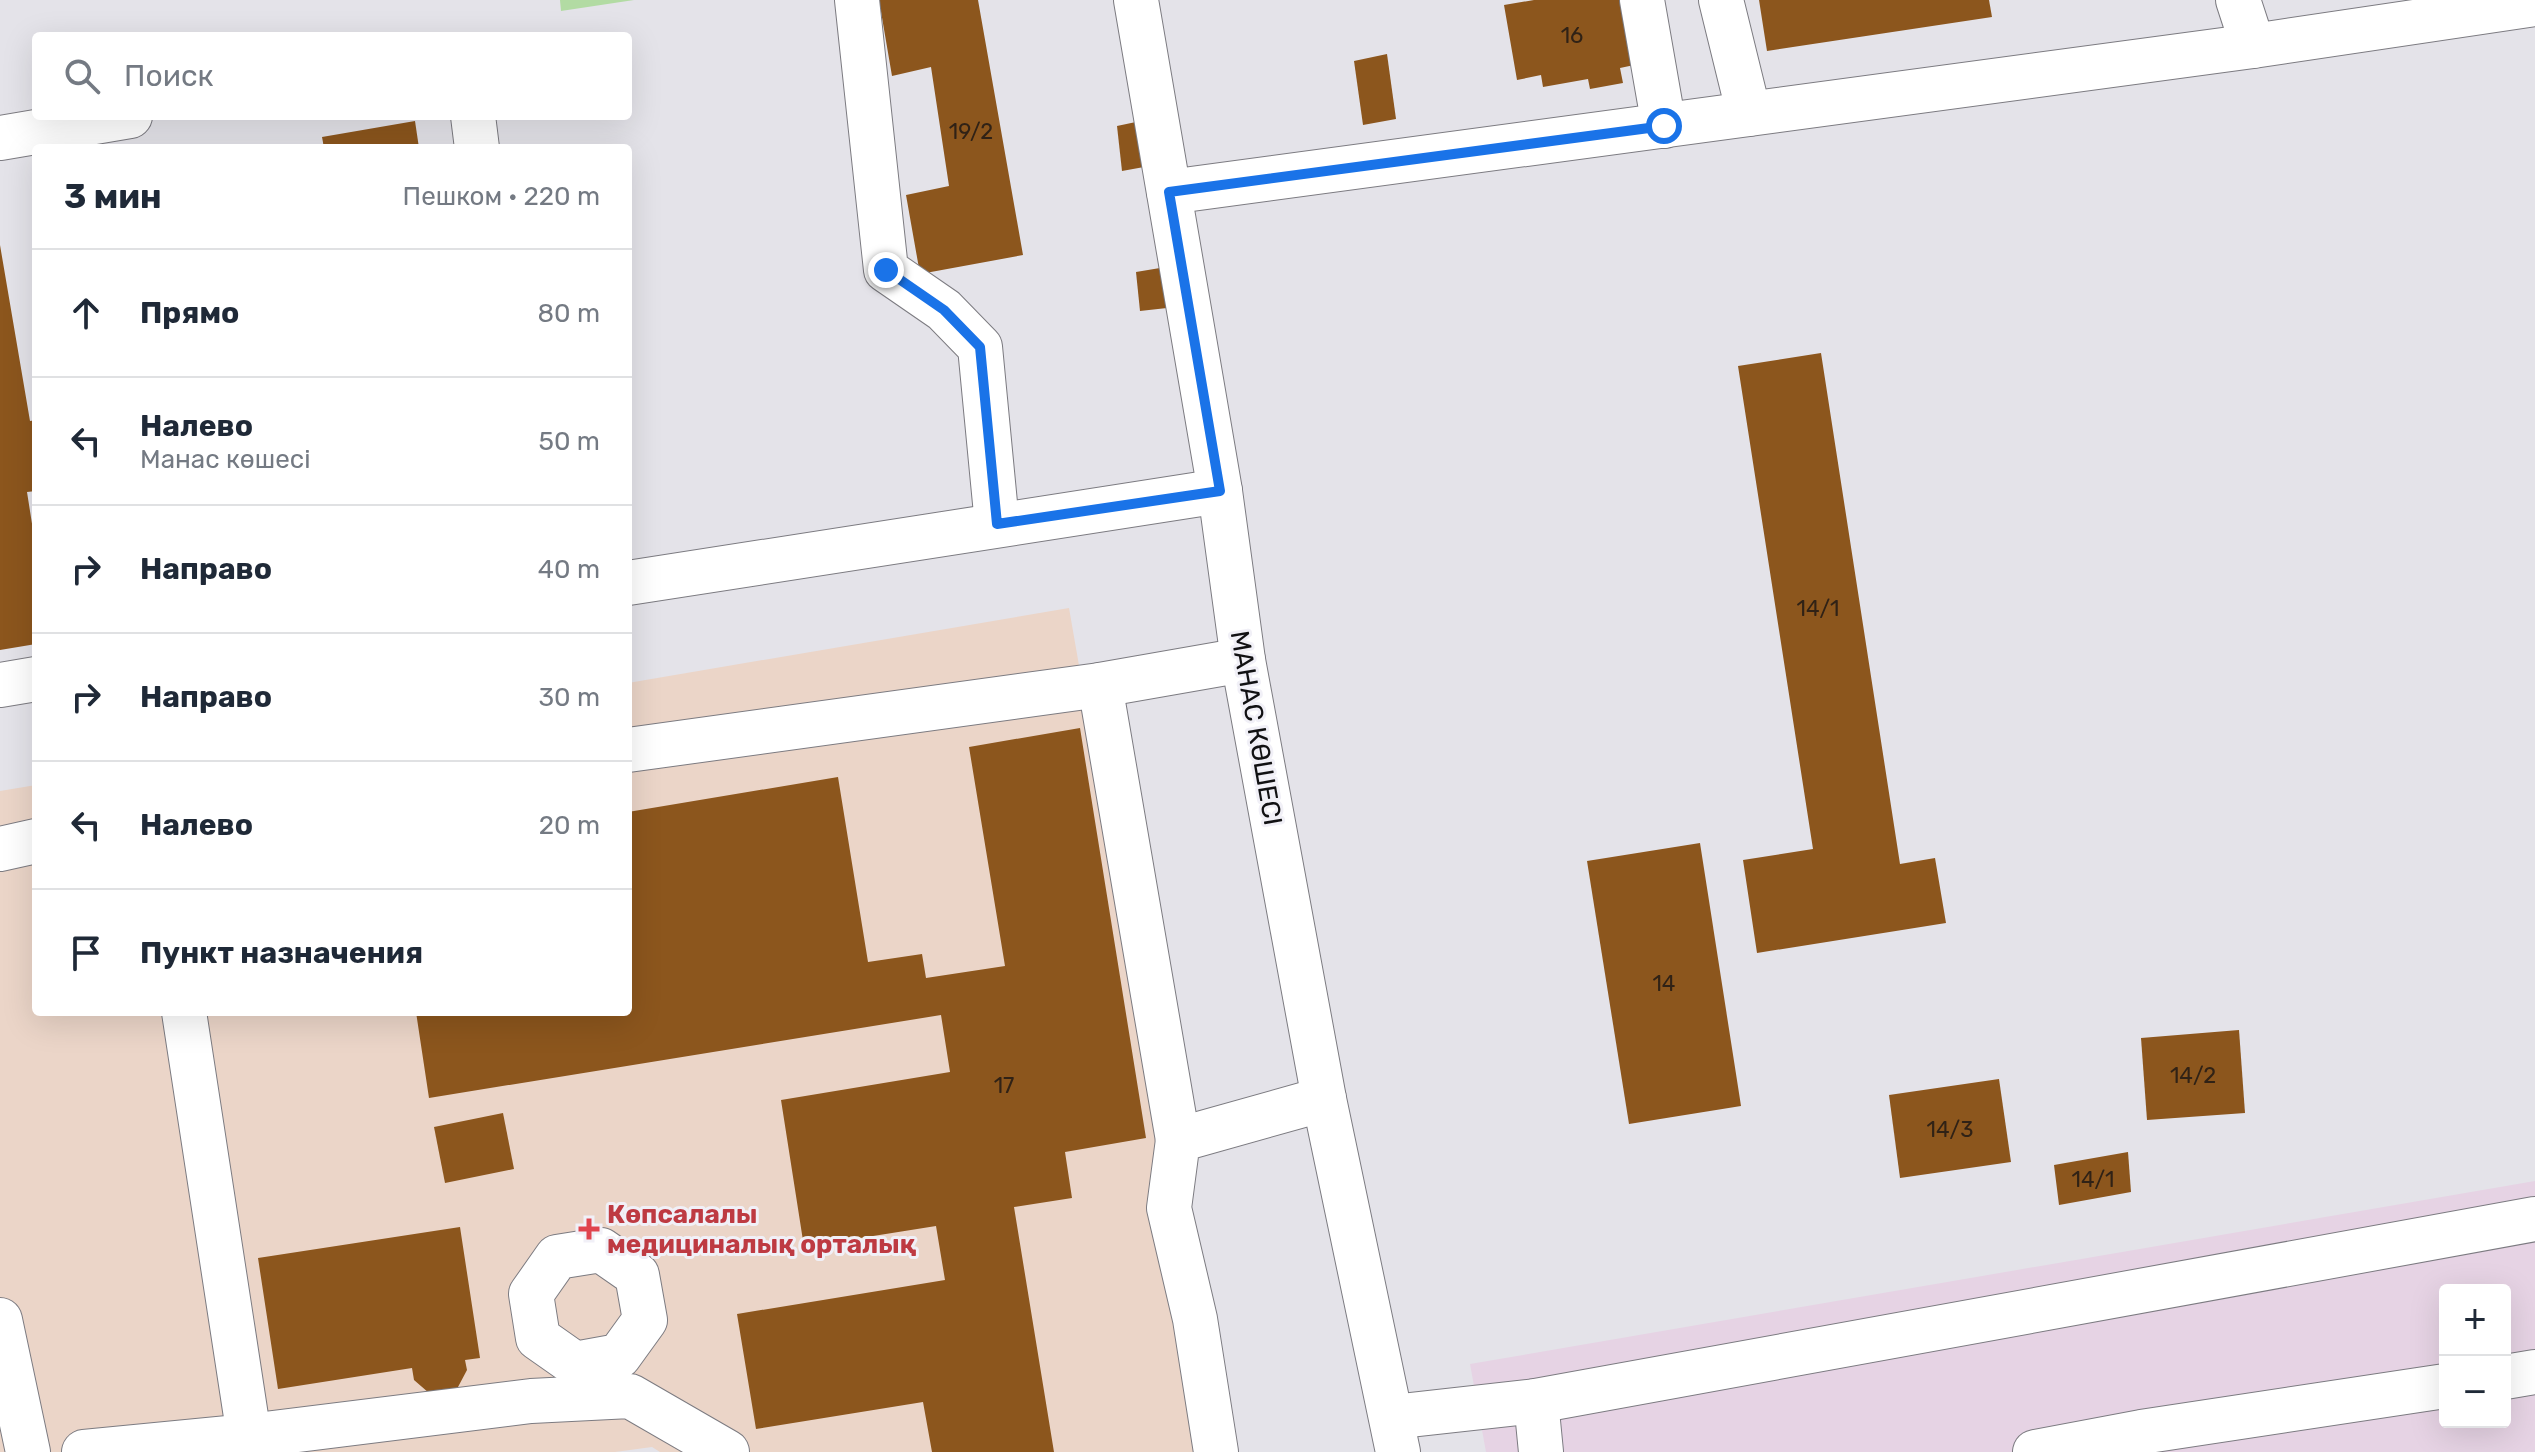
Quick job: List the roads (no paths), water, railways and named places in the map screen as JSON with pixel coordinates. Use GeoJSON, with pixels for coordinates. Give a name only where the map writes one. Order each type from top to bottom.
{"type":"FeatureCollection","features":[{"type":"Feature","properties":{"kind":"street"},"geometry":{"type":"LineString","coordinates":[[857,0],[886,270],[944,310],[980,347],[997,524]]}},
{"type":"Feature","properties":{"kind":"street","name":"МАНАС КӨШЕСІ"},"geometry":{"type":"LineString","coordinates":[[1136,0],[1220,491],[1243,660],[1324,1099],[1395,1435]]}},
{"type":"Feature","properties":{"kind":"street"},"geometry":{"type":"LineString","coordinates":[[1642,0],[1664,126]]}},
{"type":"Feature","properties":{"kind":"street"},"geometry":{"type":"LineString","coordinates":[[1721,0],[1749,114]]}},
{"type":"Feature","properties":{"kind":"street"},"geometry":{"type":"LineString","coordinates":[[2238,0],[2253,46]]}},
{"type":"Feature","properties":{"kind":"street"},"geometry":{"type":"LineString","coordinates":[[1169,192],[2253,46],[2535,4]]}},
{"type":"Feature","properties":{"kind":"street"},"geometry":{"type":"LineString","coordinates":[[0,138],[106,120]]}},
{"type":"Feature","properties":{"kind":"street"},"geometry":{"type":"LineString","coordinates":[[474,120],[476,144]]}},
{"type":"Feature","properties":{"kind":"street"},"geometry":{"type":"LineString","coordinates":[[632,582],[1220,491]]}},
{"type":"Feature","properties":{"kind":"street"},"geometry":{"type":"LineString","coordinates":[[632,749],[1100,685],[1243,660]]}},
{"type":"Feature","properties":{"kind":"street"},"geometry":{"type":"LineString","coordinates":[[0,685],[32,680]]}},
{"type":"Feature","properties":{"kind":"street"},"geometry":{"type":"LineString","coordinates":[[1100,685],[1178,1140],[1169,1208],[1195,1319],[1216,1452]]}},
{"type":"Feature","properties":{"kind":"street"},"geometry":{"type":"LineString","coordinates":[[0,849],[32,842]]}},
{"type":"Feature","properties":{"kind":"street"},"geometry":{"type":"LineString","coordinates":[[185,1016],[249,1436]]}},
{"type":"Feature","properties":{"kind":"street"},"geometry":{"type":"LineString","coordinates":[[1178,1140],[1324,1099]]}},
{"type":"Feature","properties":{"kind":"street"},"geometry":{"type":"LineString","coordinates":[[1395,1435],[1536,1401],[2535,1219]]}},
{"type":"Feature","properties":{"kind":"street"},"geometry":{"type":"LineString","coordinates":[[0,1320],[28,1452]]}},
{"type":"Feature","properties":{"kind":"street"},"geometry":{"type":"LineString","coordinates":[[2511,1376],[2535,1372]]}},
{"type":"Feature","properties":{"kind":"street"},"geometry":{"type":"LineString","coordinates":[[84,1452],[249,1436],[531,1401],[624,1376],[727,1452]]}},
{"type":"Feature","properties":{"kind":"street"},"geometry":{"type":"LineString","coordinates":[[2035,1452],[2142,1442],[2439,1387]]}},
{"type":"Feature","properties":{"kind":"street"},"geometry":{"type":"LineString","coordinates":[[1536,1401],[1541,1452]]}},
{"type":"Feature","properties":{"kind":"place","name":"Көпсалалы медициналық орталық"},"geometry":{"type":"Point","coordinates":[589,1229]}}]}
